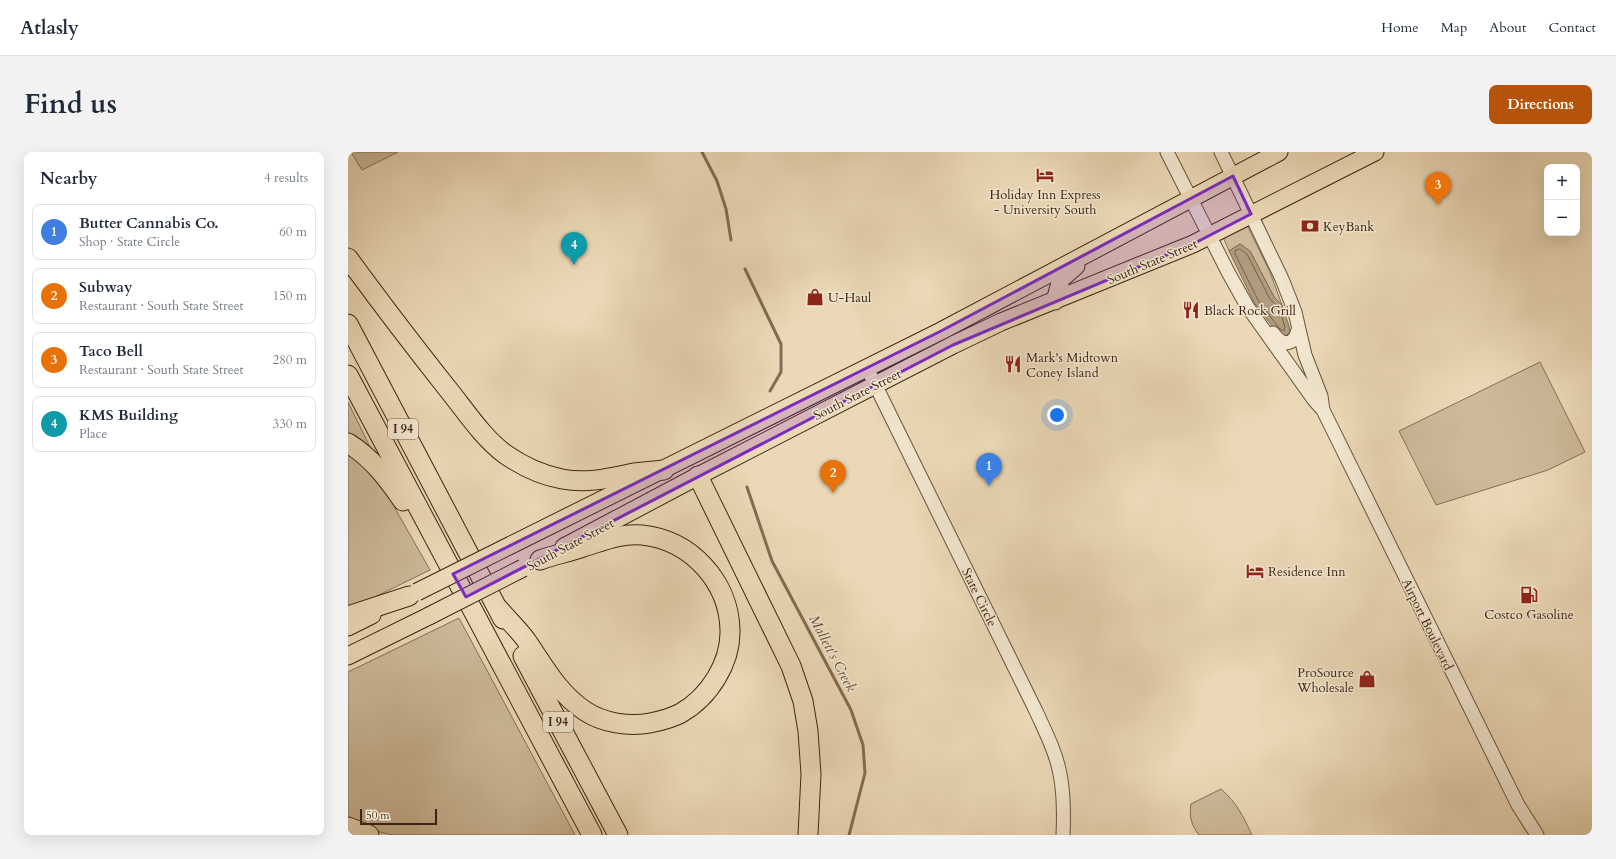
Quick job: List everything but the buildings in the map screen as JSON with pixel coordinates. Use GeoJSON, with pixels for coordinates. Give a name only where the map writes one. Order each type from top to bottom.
{"type":"FeatureCollection","features":[{"type":"Feature","properties":{"kind":"highway"},"geometry":{"type":"LineString","coordinates":[[348,258],[391,317],[488,439],[504,453],[524,466],[542,474],[564,479],[597,481],[635,473],[664,470]]}},
{"type":"Feature","properties":{"kind":"highway","name":"I 94"},"geometry":{"type":"LineString","coordinates":[[348,324],[618,835]]}},
{"type":"Feature","properties":{"kind":"highway","name":"I 94"},"geometry":{"type":"LineString","coordinates":[[348,375],[592,835]]}},
{"type":"Feature","properties":{"kind":"highway"},"geometry":{"type":"LineString","coordinates":[[348,443],[377,466],[407,507],[550,769],[582,816]]}},
{"type":"Feature","properties":{"kind":"highway"},"geometry":{"type":"LineString","coordinates":[[698,476],[791,666],[803,701],[808,730],[811,774],[808,835]]}},
{"type":"Feature","properties":{"kind":"highway"},"geometry":{"type":"LineString","coordinates":[[498,608],[525,639],[551,678],[566,695],[586,712],[602,719],[624,724],[643,724],[660,721],[681,713],[699,699],[712,685],[727,653],[730,632],[728,613],[722,592],[709,570],[693,554],[675,544],[641,535],[605,539],[583,548],[540,560]]}},
{"type":"Feature","properties":{"kind":"highway"},"geometry":{"type":"LineString","coordinates":[[348,616],[413,594]]}},
{"type":"Feature","properties":{"kind":"highway"},"geometry":{"type":"LineString","coordinates":[[348,828],[369,835]]}},
{"type":"Feature","properties":{"kind":"main road","name":"South State Street"},"geometry":{"type":"LineString","coordinates":[[348,627],[511,544],[664,470],[941,331],[1279,152]]}},
{"type":"Feature","properties":{"kind":"main road","name":"South State Street"},"geometry":{"type":"LineString","coordinates":[[348,656],[540,560],[834,404],[875,385],[952,345],[1001,322],[1193,244],[1375,152]]}},
{"type":"Feature","properties":{"kind":"main road"},"geometry":{"type":"LineString","coordinates":[[1055,301],[1061,279],[1074,267],[1107,249],[1144,223]]}},
{"type":"Feature","properties":{"kind":"main road"},"geometry":{"type":"LineString","coordinates":[[664,470],[678,468],[691,470],[698,476]]}},
{"type":"Feature","properties":{"kind":"street","name":"Airport Boulevard"},"geometry":{"type":"LineString","coordinates":[[1167,152],[1247,306],[1314,400],[1324,410]]}},
{"type":"Feature","properties":{"kind":"street","name":"Airport Boulevard"},"geometry":{"type":"LineString","coordinates":[[1221,152],[1282,279],[1295,312],[1305,355],[1321,396],[1324,410],[1518,805],[1537,835]]}},
{"type":"Feature","properties":{"kind":"street"},"geometry":{"type":"LineString","coordinates":[[1247,306],[1259,313],[1277,339],[1282,342],[1289,343],[1294,340],[1298,330]]}},
{"type":"Feature","properties":{"kind":"street","name":"State Circle"},"geometry":{"type":"LineString","coordinates":[[867,368],[1036,711],[1053,750],[1060,773],[1064,798],[1063,835]]}},
{"type":"Feature","properties":{"kind":"street"},"geometry":{"type":"LineString","coordinates":[[826,388],[834,404]]}},
{"type":"Feature","properties":{"kind":"highlighted area"},"geometry":{"type":"Polygon","coordinates":[[[1233,176],[1251,214],[1193,244],[953,345],[466,597],[453,574],[941,331],[1233,176]]]}},
{"type":"Feature","properties":{"kind":"shaded area"},"geometry":{"type":"Polygon","coordinates":[[[351,152],[398,152],[362,170],[351,152]]]}},
{"type":"Feature","properties":{"kind":"shaded area"},"geometry":{"type":"Polygon","coordinates":[[[1247,225],[1270,272],[1282,305],[1274,297],[1250,251],[1240,244],[1229,251],[1223,237],[1247,225]]]}},
{"type":"Feature","properties":{"kind":"shaded area"},"geometry":{"type":"Polygon","coordinates":[[[1540,362],[1585,452],[1548,470],[1436,505],[1399,431],[1540,362]]]}},
{"type":"Feature","properties":{"kind":"shaded area"},"geometry":{"type":"Polygon","coordinates":[[[348,402],[374,455],[348,437],[348,402]]]}},
{"type":"Feature","properties":{"kind":"shaded area"},"geometry":{"type":"Polygon","coordinates":[[[348,455],[360,461],[383,487],[430,570],[348,610],[348,455]]]}},
{"type":"Feature","properties":{"kind":"shaded area"},"geometry":{"type":"Polygon","coordinates":[[[459,618],[575,835],[392,835],[372,830],[348,820],[348,672],[459,618]]]}},
{"type":"Feature","properties":{"kind":"shaded area"},"geometry":{"type":"Polygon","coordinates":[[[1221,789],[1239,810],[1252,835],[1199,835],[1196,831],[1191,820],[1191,804],[1221,789]]]}},
{"type":"Feature","properties":{"kind":"water"},"geometry":{"type":"Polygon","coordinates":[[[1240,244],[1250,251],[1274,297],[1282,305],[1290,332],[1287,335],[1281,335],[1277,332],[1255,304],[1229,251],[1240,244]]]}},
{"type":"Feature","properties":{"kind":"waterway","name":"Mallett's Creek"},"geometry":{"type":"LineString","coordinates":[[702,152],[717,181],[726,209],[731,240]]}},
{"type":"Feature","properties":{"kind":"waterway","name":"Mallett's Creek"},"geometry":{"type":"LineString","coordinates":[[745,269],[781,344],[781,372],[770,391]]}},
{"type":"Feature","properties":{"kind":"waterway","name":"Mallett's Creek"},"geometry":{"type":"LineString","coordinates":[[747,487],[772,561],[851,710],[863,745],[865,773],[849,835]]}},
{"type":"Feature","properties":{"kind":"place","name":"Holiday Inn Express - University South"},"geometry":{"type":"Point","coordinates":[1045,175]}},
{"type":"Feature","properties":{"kind":"place","name":"Taco Bell"},"geometry":{"type":"Point","coordinates":[1438,205]}},
{"type":"Feature","properties":{"kind":"place","name":"KeyBank"},"geometry":{"type":"Point","coordinates":[1310,226]}},
{"type":"Feature","properties":{"kind":"place","name":"KMS Building"},"geometry":{"type":"Point","coordinates":[574,265]}},
{"type":"Feature","properties":{"kind":"place","name":"U-Haul"},"geometry":{"type":"Point","coordinates":[815,297]}},
{"type":"Feature","properties":{"kind":"place","name":"Black Rock Grill"},"geometry":{"type":"Point","coordinates":[1191,310]}},
{"type":"Feature","properties":{"kind":"place","name":"Mark's Midtown Coney Island"},"geometry":{"type":"Point","coordinates":[1013,364]}},
{"type":"Feature","properties":{"kind":"place","name":"Butter Cannabis Co."},"geometry":{"type":"Point","coordinates":[989,486]}},
{"type":"Feature","properties":{"kind":"place","name":"Subway"},"geometry":{"type":"Point","coordinates":[833,493]}},
{"type":"Feature","properties":{"kind":"place","name":"Residence Inn"},"geometry":{"type":"Point","coordinates":[1255,571]}},
{"type":"Feature","properties":{"kind":"place","name":"Costco Gasoline"},"geometry":{"type":"Point","coordinates":[1529,595]}},
{"type":"Feature","properties":{"kind":"place","name":"ProSource Wholesale"},"geometry":{"type":"Point","coordinates":[1367,679]}}]}
